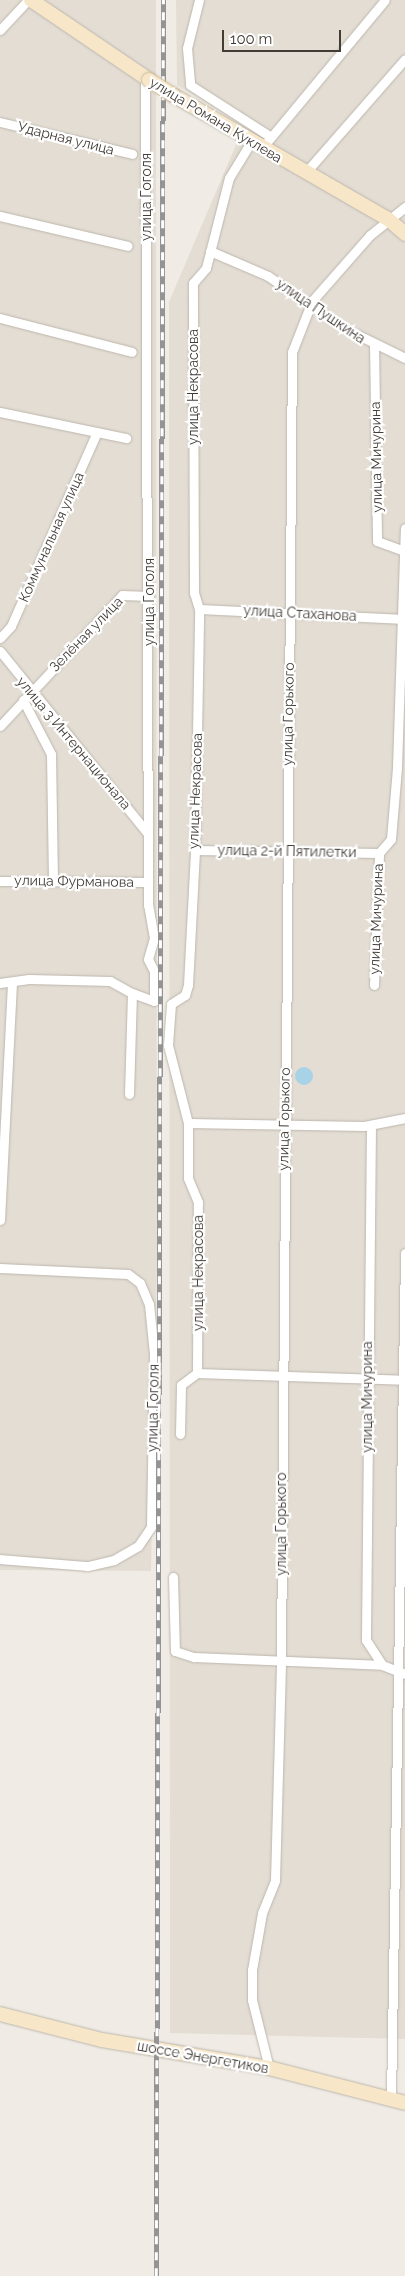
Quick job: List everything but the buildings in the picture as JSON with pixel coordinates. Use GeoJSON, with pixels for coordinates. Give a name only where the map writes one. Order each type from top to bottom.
{"type":"FeatureCollection","features":[{"type":"Feature","properties":{"kind":"street"},"geometry":{"type":"LineString","coordinates":[[0,30],[29,0]]}},
{"type":"Feature","properties":{"kind":"street","name":"улица Романа Куклева"},"geometry":{"type":"LineString","coordinates":[[29,0],[173,96],[388,219],[405,234]]}},
{"type":"Feature","properties":{"kind":"street"},"geometry":{"type":"LineString","coordinates":[[199,0],[187,57],[187,76],[200,94],[271,137]]}},
{"type":"Feature","properties":{"kind":"street","name":"улица Некрасова"},"geometry":{"type":"LineString","coordinates":[[197,1373],[198,1202],[188,1178],[188,1123],[168,1045],[171,1004],[185,994],[188,986],[195,850],[199,609],[194,593],[193,283],[206,268],[229,178],[257,145],[271,137],[385,0]]}},
{"type":"Feature","properties":{"kind":"street"},"geometry":{"type":"LineString","coordinates":[[306,172],[405,59]]}},
{"type":"Feature","properties":{"kind":"street","name":"улица Гоголя"},"geometry":{"type":"LineString","coordinates":[[132,992],[154,1000],[154,971],[148,959],[154,938],[148,882],[147,78]]}},
{"type":"Feature","properties":{"kind":"street","name":"Ударная улица"},"geometry":{"type":"LineString","coordinates":[[0,122],[132,154]]}},
{"type":"Feature","properties":{"kind":"street","name":"улица Горького"},"geometry":{"type":"LineString","coordinates":[[269,2068],[252,2000],[252,1970],[262,1913],[275,1880],[281,1661],[281,1376],[292,352],[312,301],[388,219],[405,207]]}},
{"type":"Feature","properties":{"kind":"street"},"geometry":{"type":"LineString","coordinates":[[0,216],[128,246]]}},
{"type":"Feature","properties":{"kind":"street","name":"улица Пушкина"},"geometry":{"type":"LineString","coordinates":[[210,251],[268,276],[312,301],[374,345],[405,358]]}},
{"type":"Feature","properties":{"kind":"street"},"geometry":{"type":"LineString","coordinates":[[0,318],[132,352]]}},
{"type":"Feature","properties":{"kind":"street","name":"улица Мичурина"},"geometry":{"type":"LineString","coordinates":[[374,345],[377,540],[404,552]]}},
{"type":"Feature","properties":{"kind":"street"},"geometry":{"type":"LineString","coordinates":[[1,417],[126,438]]}},
{"type":"Feature","properties":{"kind":"street","name":"Коммунальная улица"},"geometry":{"type":"LineString","coordinates":[[0,638],[11,626],[98,432]]}},
{"type":"Feature","properties":{"kind":"street"},"geometry":{"type":"LineString","coordinates":[[379,853],[391,839],[403,618],[405,528]]}},
{"type":"Feature","properties":{"kind":"street","name":"Зелёная улица"},"geometry":{"type":"LineString","coordinates":[[0,726],[122,595],[149,596]]}},
{"type":"Feature","properties":{"kind":"street","name":"улица Стаханова"},"geometry":{"type":"LineString","coordinates":[[199,609],[403,618]]}},
{"type":"Feature","properties":{"kind":"street","name":"улица 3 Интернационала"},"geometry":{"type":"LineString","coordinates":[[0,651],[30,693],[148,835]]}},
{"type":"Feature","properties":{"kind":"street"},"geometry":{"type":"LineString","coordinates":[[23,700],[51,754],[53,881]]}},
{"type":"Feature","properties":{"kind":"street","name":"улица 2-й Пятилетки"},"geometry":{"type":"LineString","coordinates":[[195,850],[287,849],[379,853]]}},
{"type":"Feature","properties":{"kind":"street","name":"улица Мичурина"},"geometry":{"type":"LineString","coordinates":[[374,985],[379,853]]}},
{"type":"Feature","properties":{"kind":"street","name":"улица Фурманова"},"geometry":{"type":"LineString","coordinates":[[0,881],[148,882]]}},
{"type":"Feature","properties":{"kind":"street"},"geometry":{"type":"LineString","coordinates":[[0,983],[12,984],[29,979],[110,982],[132,992],[129,1094]]}},
{"type":"Feature","properties":{"kind":"street"},"geometry":{"type":"LineString","coordinates":[[0,1220],[12,984]]}},
{"type":"Feature","properties":{"kind":"street"},"geometry":{"type":"LineString","coordinates":[[188,1123],[371,1125],[405,1118]]}},
{"type":"Feature","properties":{"kind":"street","name":"улица Мичурина"},"geometry":{"type":"LineString","coordinates":[[371,1125],[367,1379],[366,1640],[382,1665]]}},
{"type":"Feature","properties":{"kind":"street"},"geometry":{"type":"LineString","coordinates":[[391,2100],[401,1674],[405,1253]]}},
{"type":"Feature","properties":{"kind":"street","name":"улица Гоголя"},"geometry":{"type":"LineString","coordinates":[[0,1268],[128,1274],[140,1283],[150,1304],[154,1354],[151,1528],[138,1546],[114,1560],[86,1566],[0,1559]]}},
{"type":"Feature","properties":{"kind":"street"},"geometry":{"type":"LineString","coordinates":[[180,1434],[181,1386],[197,1373],[403,1380]]}},
{"type":"Feature","properties":{"kind":"street"},"geometry":{"type":"LineString","coordinates":[[173,1577],[175,1651],[194,1657],[382,1665],[401,1674]]}},
{"type":"Feature","properties":{"kind":"street","name":"шоссе Энергетиков"},"geometry":{"type":"LineString","coordinates":[[0,2014],[102,2040],[269,2068],[405,2103]]}},
{"type":"Feature","properties":{"kind":"shaded area"},"geometry":{"type":"Polygon","coordinates":[[[0,0],[156,0],[157,1263],[151,1571],[0,1570],[0,0]]]}},
{"type":"Feature","properties":{"kind":"shaded area"},"geometry":{"type":"Polygon","coordinates":[[[176,0],[405,0],[405,2039],[170,2033],[169,302],[244,126],[177,85],[176,0]]]}},
{"type":"Feature","properties":{"kind":"water"},"geometry":{"type":"Polygon","coordinates":[[[300,1067],[308,1067],[313,1072],[311,1083],[300,1085],[295,1080],[295,1072],[300,1067]]]}},
{"type":"Feature","properties":{"kind":"railway"},"geometry":{"type":"LineString","coordinates":[[156,2276],[163,0]]}}]}
